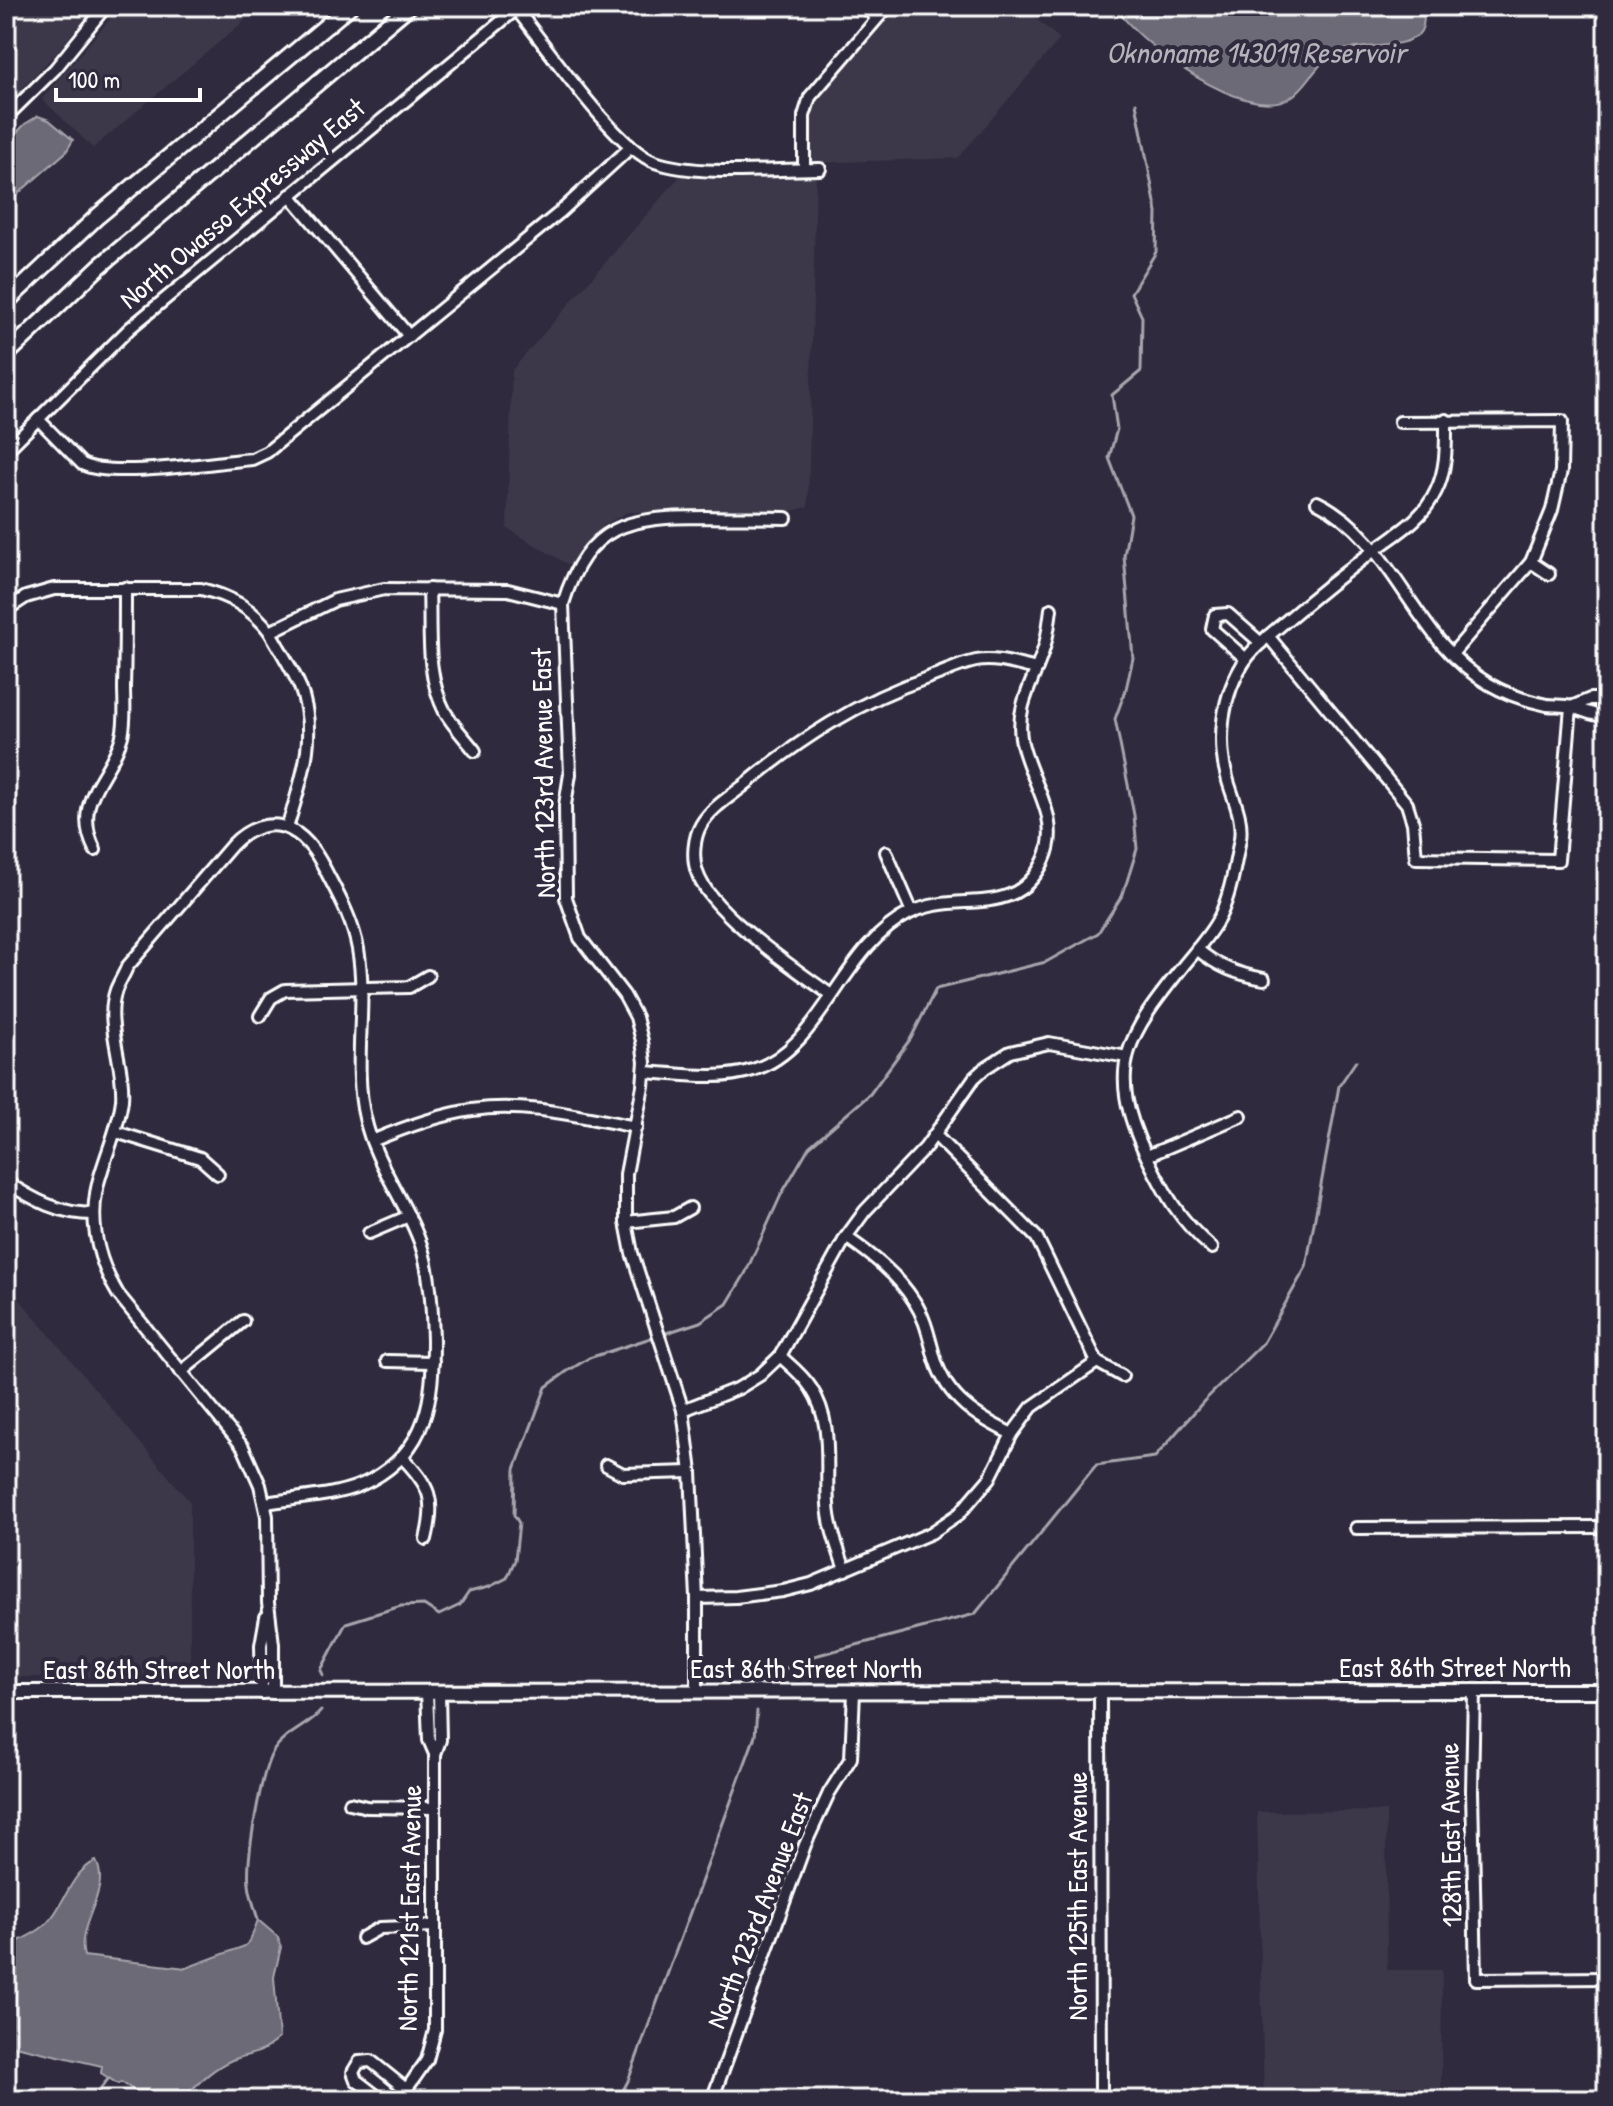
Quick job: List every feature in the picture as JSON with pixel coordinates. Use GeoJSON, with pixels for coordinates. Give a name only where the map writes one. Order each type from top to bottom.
{"type":"FeatureCollection","features":[{"type":"Feature","properties":{"kind":"highway"},"geometry":{"type":"LineString","coordinates":[[6,302],[98,216],[350,6]]}},
{"type":"Feature","properties":{"kind":"highway"},"geometry":{"type":"LineString","coordinates":[[6,355],[100,266],[409,6]]}},
{"type":"Feature","properties":{"kind":"main road","name":"East 86th Street North"},"geometry":{"type":"LineString","coordinates":[[6,1692],[1607,1691]]}},
{"type":"Feature","properties":{"kind":"street"},"geometry":{"type":"LineString","coordinates":[[6,117],[55,69],[106,6]]}},
{"type":"Feature","properties":{"kind":"street"},"geometry":{"type":"LineString","coordinates":[[864,6],[877,18]]}},
{"type":"Feature","properties":{"kind":"street"},"geometry":{"type":"LineString","coordinates":[[804,169],[804,116],[810,97],[888,6]]}},
{"type":"Feature","properties":{"kind":"street"},"geometry":{"type":"LineString","coordinates":[[518,8],[577,87],[631,147],[654,162],[692,170],[820,169]]}},
{"type":"Feature","properties":{"kind":"street","name":"North Owasso Expressway East"},"geometry":{"type":"LineString","coordinates":[[6,451],[130,328],[518,8]]}},
{"type":"Feature","properties":{"kind":"street"},"geometry":{"type":"LineString","coordinates":[[38,419],[82,464],[91,468],[141,469],[252,459],[267,452],[559,213],[631,147]]}},
{"type":"Feature","properties":{"kind":"street"},"geometry":{"type":"LineString","coordinates":[[290,195],[409,336]]}},
{"type":"Feature","properties":{"kind":"street"},"geometry":{"type":"LineString","coordinates":[[1212,1248],[1178,1216],[1126,1106],[1125,1083],[1127,1057],[1137,1028],[1219,918],[1225,904],[1240,837],[1239,811],[1225,769],[1222,736],[1229,693],[1246,659],[1264,640],[1421,514],[1436,493],[1446,456],[1446,420]]}},
{"type":"Feature","properties":{"kind":"street"},"geometry":{"type":"LineString","coordinates":[[1400,422],[1562,421],[1561,471],[1552,510],[1531,562],[1452,654]]}},
{"type":"Feature","properties":{"kind":"street"},"geometry":{"type":"LineString","coordinates":[[1317,502],[1338,512],[1352,524],[1452,654],[1489,684],[1549,705],[1571,707],[1591,716],[1607,716]]}},
{"type":"Feature","properties":{"kind":"street","name":"North 123rd Avenue East"},"geometry":{"type":"LineString","coordinates":[[697,1692],[697,1598],[691,1472],[683,1410],[632,1253],[626,1222],[626,1174],[645,1072],[642,1041],[636,1017],[624,995],[580,938],[566,898],[565,805],[570,774],[563,604],[570,580],[579,564],[616,528],[652,518],[786,518]]}},
{"type":"Feature","properties":{"kind":"street"},"geometry":{"type":"LineString","coordinates":[[1531,562],[1549,574]]}},
{"type":"Feature","properties":{"kind":"street"},"geometry":{"type":"LineString","coordinates":[[6,610],[39,592],[54,589],[125,588],[201,589],[224,595],[251,611],[270,632],[299,684],[308,719],[305,768],[287,828]]}},
{"type":"Feature","properties":{"kind":"street"},"geometry":{"type":"LineString","coordinates":[[95,850],[90,833],[90,799],[118,749],[125,722],[125,588]]}},
{"type":"Feature","properties":{"kind":"street"},"geometry":{"type":"LineString","coordinates":[[270,632],[317,606],[353,594],[384,589],[508,590],[563,604]]}},
{"type":"Feature","properties":{"kind":"street"},"geometry":{"type":"LineString","coordinates":[[429,589],[430,660],[438,694],[446,714],[475,751]]}},
{"type":"Feature","properties":{"kind":"street"},"geometry":{"type":"LineString","coordinates":[[645,1072],[712,1076],[755,1069],[798,1041],[883,930],[912,912],[942,905],[989,902],[1011,895],[1034,877],[1048,848],[1048,817],[1020,734],[1022,703],[1047,638],[1051,609]]}},
{"type":"Feature","properties":{"kind":"street"},"geometry":{"type":"LineString","coordinates":[[1246,659],[1212,629],[1215,615],[1228,614],[1264,640],[1407,804],[1413,823],[1416,858],[1558,860],[1571,707]]}},
{"type":"Feature","properties":{"kind":"street"},"geometry":{"type":"LineString","coordinates":[[831,995],[758,939],[716,901],[697,872],[694,858],[701,824],[777,758],[816,730],[896,688],[977,661],[992,660],[1037,669]]}},
{"type":"Feature","properties":{"kind":"street"},"geometry":{"type":"LineString","coordinates":[[1571,707],[1590,699],[1607,699]]}},
{"type":"Feature","properties":{"kind":"street"},"geometry":{"type":"LineString","coordinates":[[265,1503],[359,1486],[386,1471],[402,1457],[423,1424],[431,1396],[433,1362],[430,1288],[421,1245],[372,1141],[361,1094],[358,947],[346,908],[315,853],[297,833],[287,828],[263,827],[242,835],[127,967],[116,991],[113,1006],[122,1088],[116,1132],[98,1183],[94,1214],[98,1249],[108,1278],[129,1309],[243,1447],[260,1485],[265,1503],[268,1545],[268,1603],[261,1645],[268,1693]]}},
{"type":"Feature","properties":{"kind":"street"},"geometry":{"type":"LineString","coordinates":[[886,852],[912,912]]}},
{"type":"Feature","properties":{"kind":"street"},"geometry":{"type":"LineString","coordinates":[[1197,949],[1237,974],[1264,979]]}},
{"type":"Feature","properties":{"kind":"street"},"geometry":{"type":"LineString","coordinates":[[260,1016],[271,998],[285,990],[409,987],[428,976]]}},
{"type":"Feature","properties":{"kind":"street"},"geometry":{"type":"LineString","coordinates":[[683,1410],[713,1401],[739,1388],[760,1375],[780,1356],[846,1237],[865,1211],[936,1136],[974,1078],[996,1059],[1010,1052],[1049,1043],[1127,1057]]}},
{"type":"Feature","properties":{"kind":"street"},"geometry":{"type":"LineString","coordinates":[[372,1141],[456,1113],[487,1109],[550,1111],[636,1127]]}},
{"type":"Feature","properties":{"kind":"street"},"geometry":{"type":"LineString","coordinates":[[1147,1156],[1241,1116]]}},
{"type":"Feature","properties":{"kind":"street"},"geometry":{"type":"LineString","coordinates":[[116,1132],[200,1158],[218,1174]]}},
{"type":"Feature","properties":{"kind":"street"},"geometry":{"type":"LineString","coordinates":[[936,1136],[1037,1238],[1097,1362],[1122,1376]]}},
{"type":"Feature","properties":{"kind":"street"},"geometry":{"type":"LineString","coordinates":[[6,1182],[50,1207],[94,1214]]}},
{"type":"Feature","properties":{"kind":"street"},"geometry":{"type":"LineString","coordinates":[[626,1222],[674,1217],[690,1208]]}},
{"type":"Feature","properties":{"kind":"street"},"geometry":{"type":"LineString","coordinates":[[369,1233],[409,1216]]}},
{"type":"Feature","properties":{"kind":"street"},"geometry":{"type":"LineString","coordinates":[[846,1237],[885,1266],[915,1301],[925,1321],[941,1374],[963,1407],[1012,1434]]}},
{"type":"Feature","properties":{"kind":"street"},"geometry":{"type":"LineString","coordinates":[[181,1372],[243,1321]]}},
{"type":"Feature","properties":{"kind":"street"},"geometry":{"type":"LineString","coordinates":[[780,1356],[811,1388],[823,1415],[827,1441],[828,1505],[845,1570]]}},
{"type":"Feature","properties":{"kind":"street"},"geometry":{"type":"LineString","coordinates":[[387,1361],[433,1362]]}},
{"type":"Feature","properties":{"kind":"street"},"geometry":{"type":"LineString","coordinates":[[697,1598],[783,1591],[845,1570],[916,1540],[959,1514],[990,1478],[1022,1418],[1044,1396],[1097,1362]]}},
{"type":"Feature","properties":{"kind":"street"},"geometry":{"type":"LineString","coordinates":[[402,1457],[421,1479],[431,1503],[426,1539]]}},
{"type":"Feature","properties":{"kind":"street"},"geometry":{"type":"LineString","coordinates":[[606,1465],[623,1474],[691,1472]]}},
{"type":"Feature","properties":{"kind":"street"},"geometry":{"type":"LineString","coordinates":[[1356,1528],[1607,1527]]}},
{"type":"Feature","properties":{"kind":"street","name":"128th East Avenue"},"geometry":{"type":"LineString","coordinates":[[1474,1690],[1472,1791],[1476,1979],[1607,1978]]}},
{"type":"Feature","properties":{"kind":"street","name":"North 125th East Avenue"},"geometry":{"type":"LineString","coordinates":[[1100,1691],[1101,2100]]}},
{"type":"Feature","properties":{"kind":"street","name":"North 121st East Avenue"},"geometry":{"type":"LineString","coordinates":[[399,2100],[427,2060],[435,2030],[435,1754],[429,1740],[433,1692]]}},
{"type":"Feature","properties":{"kind":"street","name":"North 123rd Avenue East"},"geometry":{"type":"LineString","coordinates":[[712,2100],[805,1845],[829,1793],[851,1758],[854,1692]]}},
{"type":"Feature","properties":{"kind":"street"},"geometry":{"type":"LineString","coordinates":[[350,1803],[367,1807],[435,1808]]}},
{"type":"Feature","properties":{"kind":"street"},"geometry":{"type":"LineString","coordinates":[[362,1938],[380,1928],[435,1926]]}},
{"type":"Feature","properties":{"kind":"street"},"geometry":{"type":"LineString","coordinates":[[382,2100],[356,2080],[353,2072],[359,2062],[371,2061],[407,2090]]}},
{"type":"Feature","properties":{"kind":"shaded area"},"geometry":{"type":"Polygon","coordinates":[[[6,6],[95,6],[57,52],[6,105],[6,6]]]}},
{"type":"Feature","properties":{"kind":"shaded area"},"geometry":{"type":"Polygon","coordinates":[[[121,6],[262,6],[93,148],[42,99],[121,6]]]}},
{"type":"Feature","properties":{"kind":"shaded area"},"geometry":{"type":"Polygon","coordinates":[[[896,6],[1021,6],[1060,39],[958,158],[812,163],[811,125],[816,96],[896,6]]]}},
{"type":"Feature","properties":{"kind":"shaded area"},"geometry":{"type":"Polygon","coordinates":[[[681,175],[816,176],[808,507],[782,513],[628,512],[604,525],[572,567],[507,528],[512,370],[681,175]]]}},
{"type":"Feature","properties":{"kind":"shaded area"},"geometry":{"type":"Polygon","coordinates":[[[6,1283],[190,1502],[190,1678],[6,1677],[6,1283]]]}},
{"type":"Feature","properties":{"kind":"shaded area"},"geometry":{"type":"Polygon","coordinates":[[[1386,1811],[1387,1970],[1442,1970],[1441,2096],[1264,2100],[1257,1812],[1386,1811]]]}},
{"type":"Feature","properties":{"kind":"water","name":"Oknoname 143019 Reservoir"},"geometry":{"type":"Polygon","coordinates":[[[1115,6],[1424,6],[1424,18],[1421,31],[1407,41],[1349,49],[1332,55],[1298,92],[1271,103],[1248,100],[1194,76],[1145,40],[1115,6]]]}},
{"type":"Feature","properties":{"kind":"water"},"geometry":{"type":"Polygon","coordinates":[[[38,116],[49,120],[73,140],[66,152],[6,204],[6,144],[25,124],[38,116]]]}},
{"type":"Feature","properties":{"kind":"water"},"geometry":{"type":"Polygon","coordinates":[[[96,1861],[100,1884],[84,1932],[84,1956],[186,1968],[245,1946],[258,1920],[278,1937],[281,1947],[274,1977],[279,2038],[261,2051],[217,2068],[181,2100],[149,2100],[101,2073],[102,2066],[6,2044],[6,1949],[36,1932],[48,1921],[72,1883],[96,1861]]]}},
{"type":"Feature","properties":{"kind":"waterway"},"geometry":{"type":"LineString","coordinates":[[323,1675],[321,1670],[346,1623],[401,1606],[424,1605],[439,1615],[460,1605],[469,1592],[507,1578],[515,1560],[519,1523],[514,1515],[515,1469],[546,1387],[589,1358],[700,1322],[727,1304],[745,1274],[781,1195],[809,1147],[870,1094],[911,1038],[936,989],[1046,962],[1098,933],[1123,894],[1137,849],[1134,815],[1115,719],[1133,658],[1124,556],[1131,515],[1109,458],[1117,429],[1112,395],[1141,371],[1142,317],[1131,293],[1156,252],[1157,213],[1136,103]]}},
{"type":"Feature","properties":{"kind":"waterway"},"geometry":{"type":"LineString","coordinates":[[779,1673],[799,1660],[975,1614],[1096,1465],[1155,1457],[1204,1401],[1263,1343],[1306,1267],[1339,1086],[1356,1061]]}},
{"type":"Feature","properties":{"kind":"waterway"},"geometry":{"type":"LineString","coordinates":[[258,1920],[250,1893],[249,1872],[264,1775],[279,1744],[321,1711]]}},
{"type":"Feature","properties":{"kind":"waterway"},"geometry":{"type":"LineString","coordinates":[[618,2100],[628,2081],[755,1736],[757,1711]]}},
{"type":"Feature","properties":{"kind":"waterway"},"geometry":{"type":"LineString","coordinates":[[91,2100],[109,2078]]}}]}
